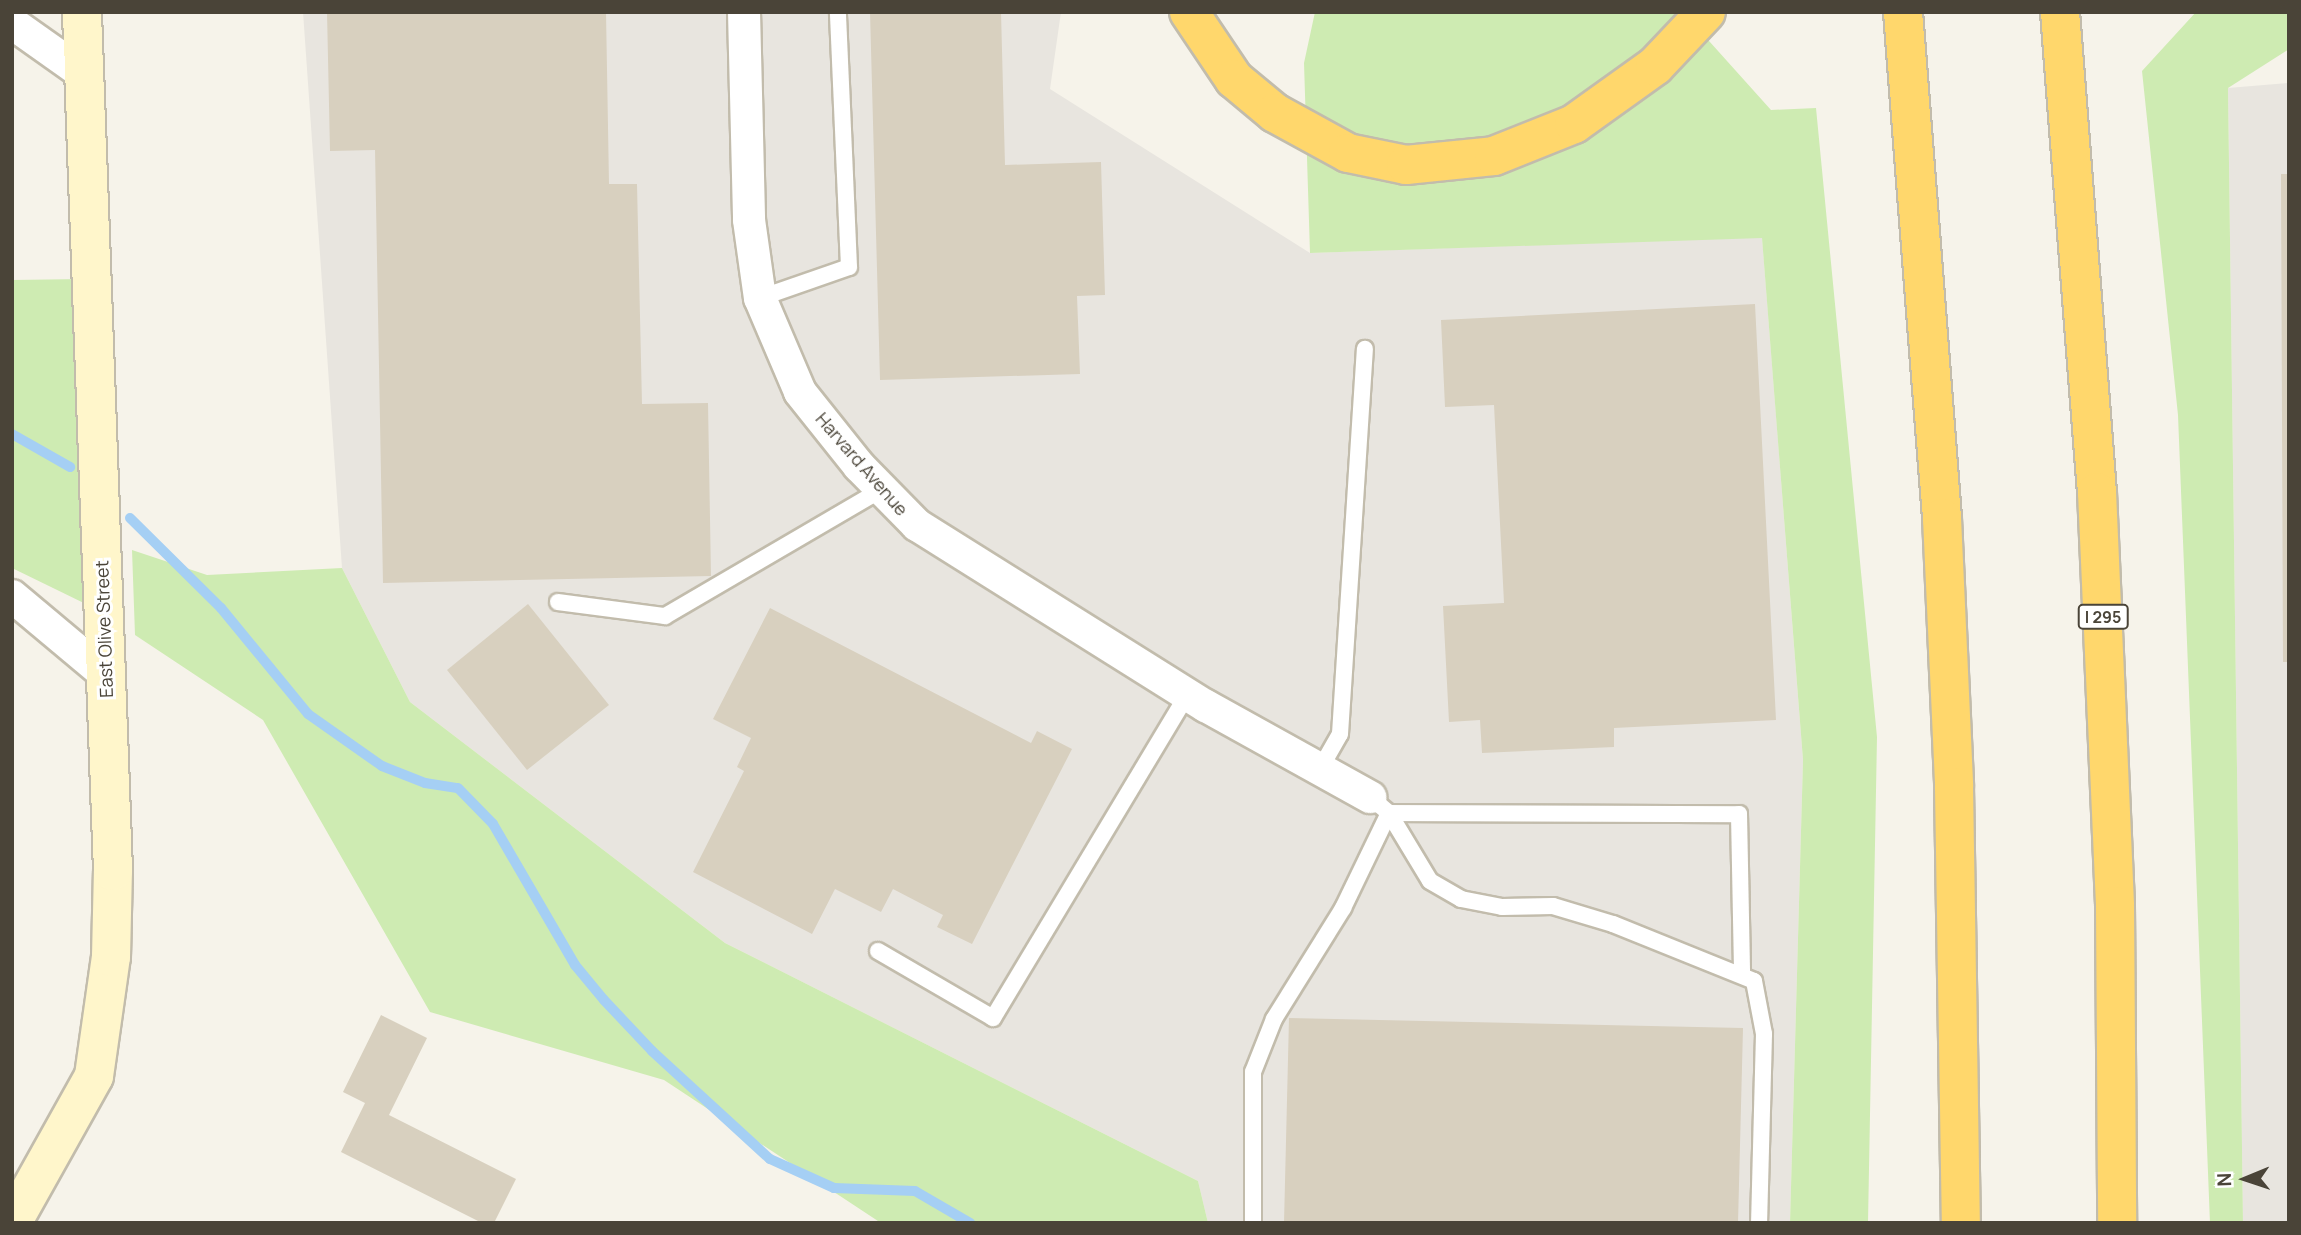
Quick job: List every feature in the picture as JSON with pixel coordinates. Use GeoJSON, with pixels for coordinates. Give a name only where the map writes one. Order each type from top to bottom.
{"type":"FeatureCollection","features":[{"type":"Feature","properties":{"kind":"highway"},"geometry":{"type":"LineString","coordinates":[[1189,12],[1234,79],[1285,120],[1348,153],[1416,165],[1494,156],[1574,124],[1655,66],[1706,12]]}},
{"type":"Feature","properties":{"kind":"highway"},"geometry":{"type":"LineString","coordinates":[[1903,12],[1943,532],[1957,897],[1961,1223]]}},
{"type":"Feature","properties":{"kind":"highway","name":"I 295"},"geometry":{"type":"LineString","coordinates":[[2060,12],[2097,492],[2115,906],[2117,1223]]}},
{"type":"Feature","properties":{"kind":"street","name":"East Olive Street"},"geometry":{"type":"LineString","coordinates":[[12,1223],[94,1076],[111,957],[113,871],[82,12]]}},
{"type":"Feature","properties":{"kind":"street","name":"Harvard Avenue"},"geometry":{"type":"LineString","coordinates":[[744,12],[748,220],[760,298],[800,392],[882,489],[917,525],[1188,695],[1379,805]]}},
{"type":"Feature","properties":{"kind":"street"},"geometry":{"type":"LineString","coordinates":[[12,23],[85,74]]}},
{"type":"Feature","properties":{"kind":"street"},"geometry":{"type":"LineString","coordinates":[[12,596],[106,675]]}},
{"type":"Feature","properties":{"kind":"lane"},"geometry":{"type":"LineString","coordinates":[[760,298],[849,267],[838,12]]}},
{"type":"Feature","properties":{"kind":"lane"},"geometry":{"type":"LineString","coordinates":[[1320,769],[1340,734],[1365,349]]}},
{"type":"Feature","properties":{"kind":"lane"},"geometry":{"type":"LineString","coordinates":[[558,602],[665,615],[882,489]]}},
{"type":"Feature","properties":{"kind":"lane"},"geometry":{"type":"LineString","coordinates":[[878,951],[993,1018],[1188,695]]}},
{"type":"Feature","properties":{"kind":"lane"},"geometry":{"type":"LineString","coordinates":[[1379,805],[1739,814],[1742,975]]}},
{"type":"Feature","properties":{"kind":"lane"},"geometry":{"type":"LineString","coordinates":[[1379,805],[1416,865],[1430,881],[1461,900],[1502,907],[1553,906],[1613,924],[1755,981],[1764,1034],[1759,1223]]}},
{"type":"Feature","properties":{"kind":"lane"},"geometry":{"type":"LineString","coordinates":[[1253,1223],[1253,1072],[1274,1019],[1343,908],[1379,805]]}},
{"type":"Feature","properties":{"kind":"shaded area"},"geometry":{"type":"Polygon","coordinates":[[[303,12],[1061,12],[1050,89],[1310,253],[1762,237],[1803,760],[1790,1223],[1208,1223],[1198,1181],[725,943],[410,702],[342,568],[303,12]]]}},
{"type":"Feature","properties":{"kind":"shaded area"},"geometry":{"type":"Polygon","coordinates":[[[2289,83],[2289,1223],[2243,1223],[2228,88],[2289,83]]]}},
{"type":"Feature","properties":{"kind":"green space"},"geometry":{"type":"Polygon","coordinates":[[[1315,12],[1683,12],[1771,110],[1816,108],[1877,737],[1868,1223],[1790,1223],[1803,760],[1762,238],[1310,253],[1304,63],[1315,12]]]}},
{"type":"Feature","properties":{"kind":"green space"},"geometry":{"type":"Polygon","coordinates":[[[2196,12],[2289,12],[2289,49],[2228,88],[2243,1223],[2210,1223],[2178,415],[2142,71],[2196,12]]]}},
{"type":"Feature","properties":{"kind":"green space"},"geometry":{"type":"Polygon","coordinates":[[[84,279],[92,607],[12,568],[12,280],[84,279]]]}},
{"type":"Feature","properties":{"kind":"green space"},"geometry":{"type":"Polygon","coordinates":[[[132,550],[207,575],[342,568],[410,702],[725,943],[1198,1181],[1208,1223],[881,1223],[664,1080],[430,1012],[263,720],[135,635],[132,550]]]}},
{"type":"Feature","properties":{"kind":"building"},"geometry":{"type":"Polygon","coordinates":[[[327,12],[606,12],[609,184],[637,184],[642,404],[708,403],[711,576],[383,583],[375,150],[330,151],[327,12]]]}},
{"type":"Feature","properties":{"kind":"building"},"geometry":{"type":"Polygon","coordinates":[[[870,12],[1001,12],[1005,165],[1101,162],[1105,295],[1077,296],[1080,374],[880,380],[870,12]]]}},
{"type":"Feature","properties":{"kind":"building"},"geometry":{"type":"Polygon","coordinates":[[[2281,174],[2289,174],[2289,662],[2283,662],[2281,174]]]}},
{"type":"Feature","properties":{"kind":"building"},"geometry":{"type":"Polygon","coordinates":[[[1755,304],[1776,720],[1614,728],[1614,747],[1482,753],[1480,720],[1449,722],[1443,606],[1504,603],[1494,405],[1445,407],[1441,320],[1755,304]]]}},
{"type":"Feature","properties":{"kind":"building"},"geometry":{"type":"Polygon","coordinates":[[[528,604],[609,705],[527,770],[447,670],[528,604]]]}},
{"type":"Feature","properties":{"kind":"building"},"geometry":{"type":"Polygon","coordinates":[[[770,608],[1031,743],[1037,731],[1072,749],[972,944],[937,927],[943,915],[893,889],[881,912],[835,889],[812,934],[693,872],[744,771],[737,767],[751,738],[713,719],[770,608]]]}},
{"type":"Feature","properties":{"kind":"building"},"geometry":{"type":"Polygon","coordinates":[[[381,1015],[427,1038],[389,1115],[516,1179],[494,1223],[482,1223],[341,1152],[365,1103],[343,1092],[381,1015]]]}},
{"type":"Feature","properties":{"kind":"building"},"geometry":{"type":"Polygon","coordinates":[[[1289,1018],[1743,1028],[1738,1223],[1284,1223],[1289,1018]]]}},
{"type":"Feature","properties":{"kind":"waterway"},"geometry":{"type":"LineString","coordinates":[[12,434],[70,467]]}},
{"type":"Feature","properties":{"kind":"waterway"},"geometry":{"type":"LineString","coordinates":[[130,518],[221,608],[308,714],[382,766],[425,783],[458,788],[493,824],[575,965],[604,1000],[652,1051],[770,1159],[834,1188],[915,1191],[970,1223]]}}]}
